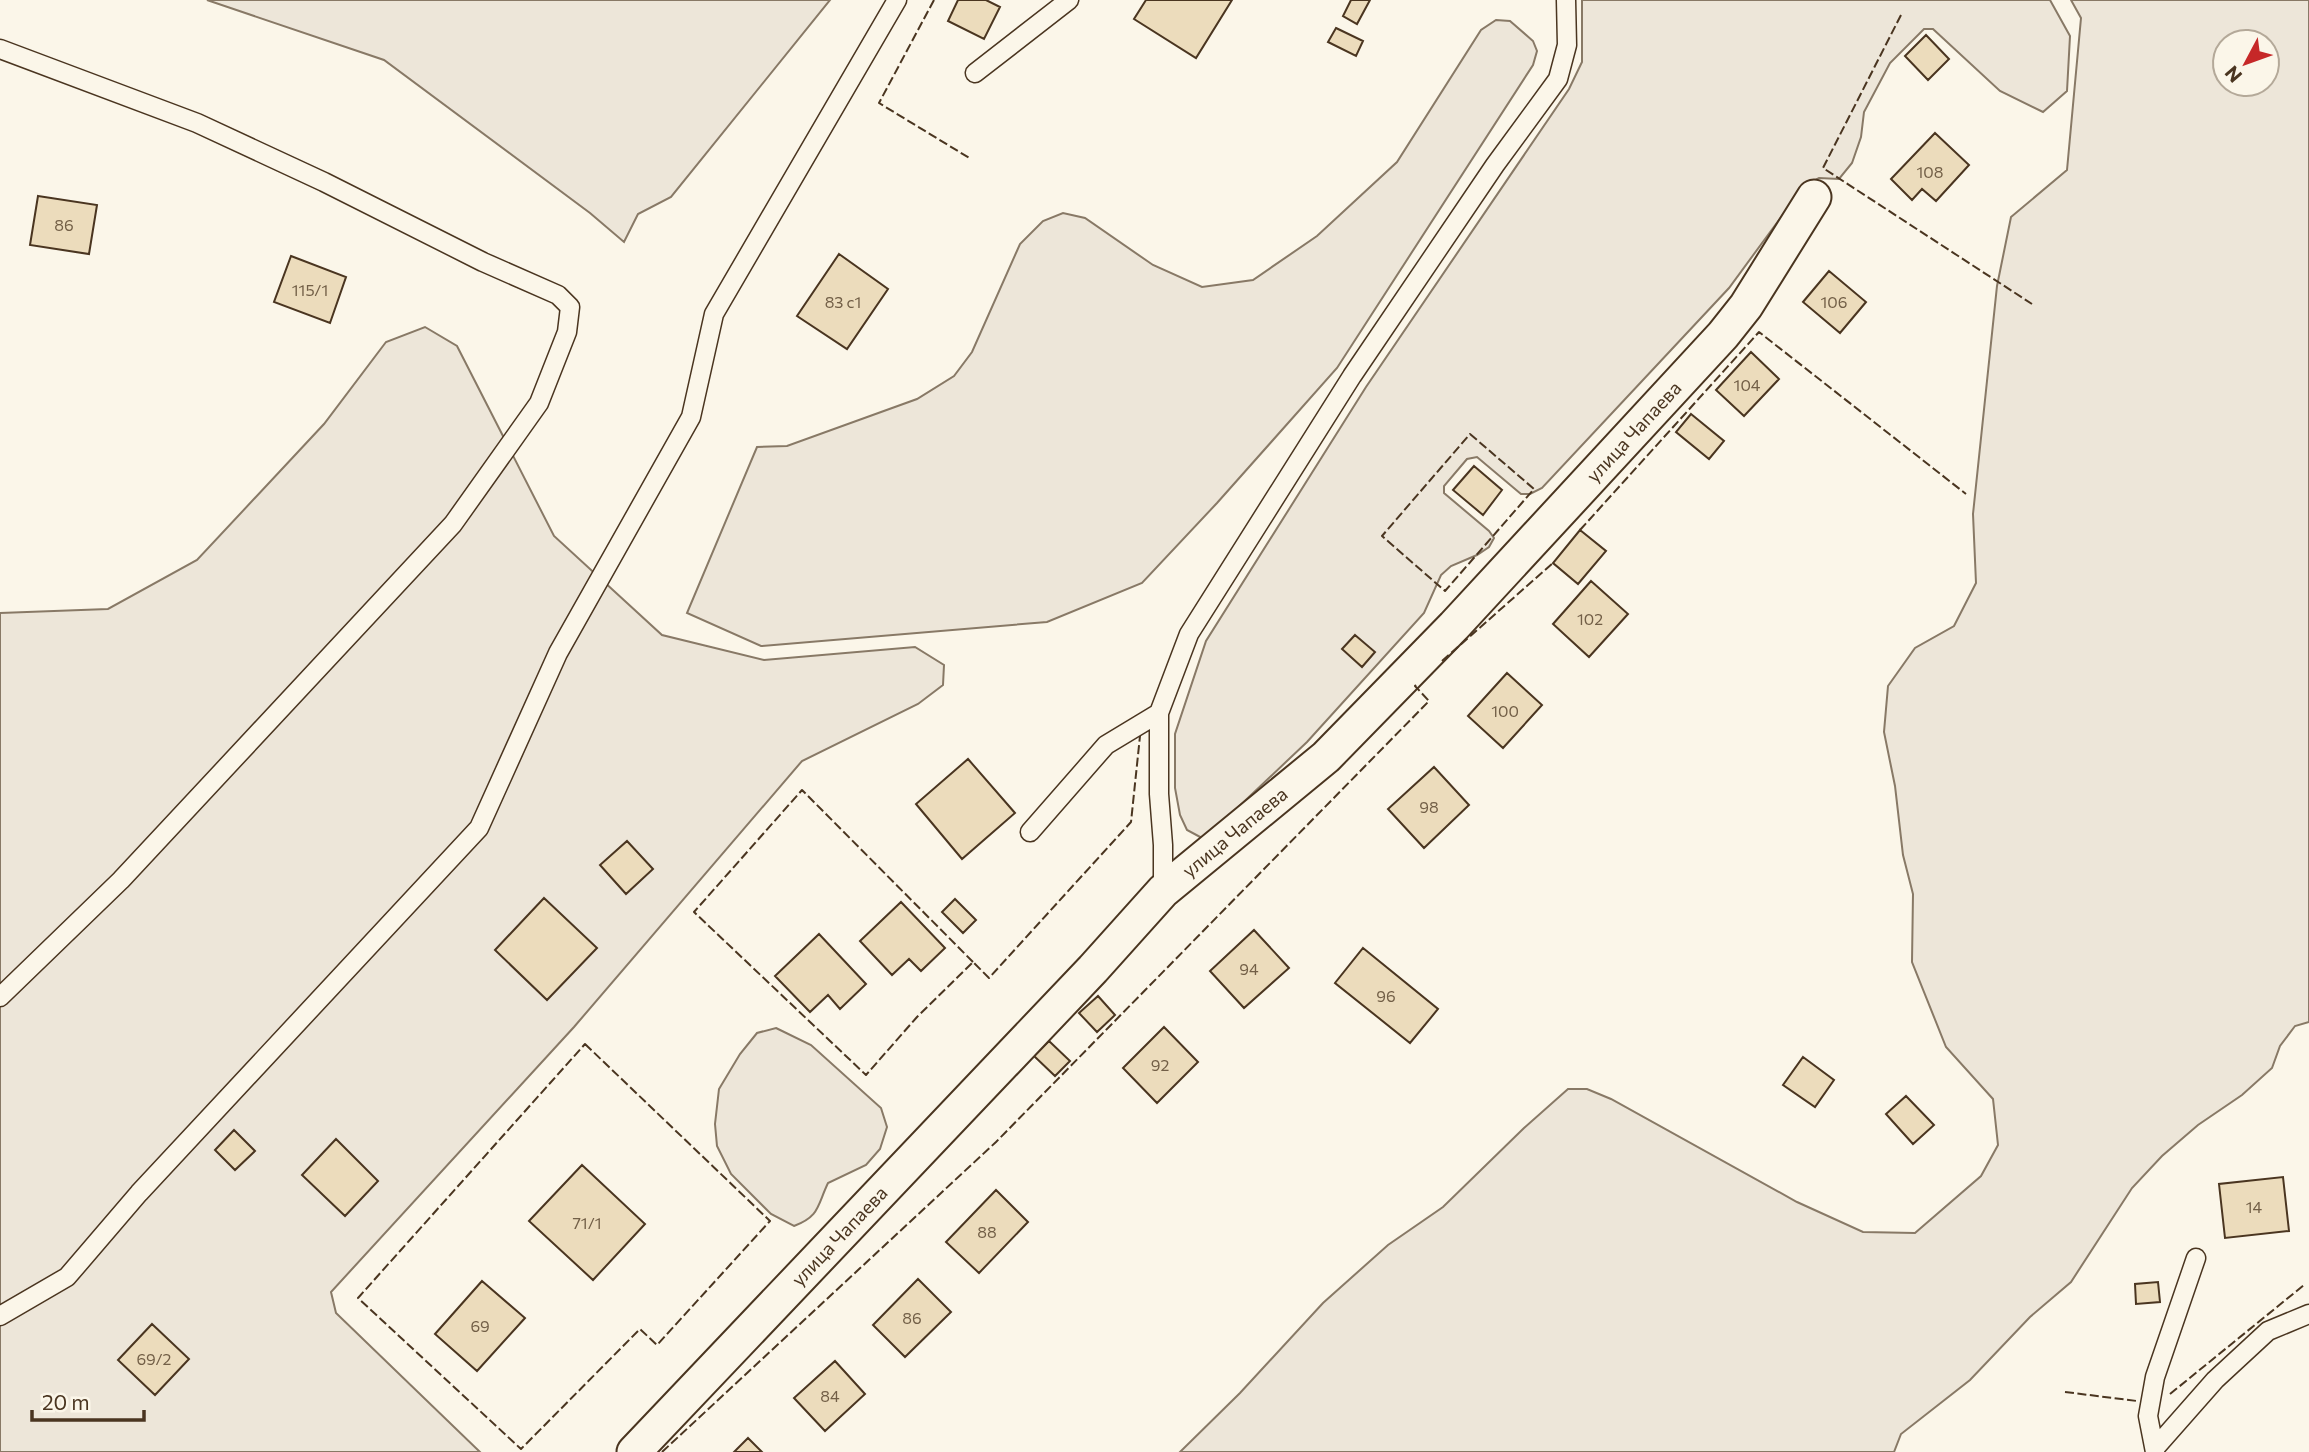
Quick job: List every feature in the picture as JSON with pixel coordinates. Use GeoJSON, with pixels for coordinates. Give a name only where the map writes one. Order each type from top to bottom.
{"type":"FeatureCollection","features":[{"type":"Feature","properties":{"kind":"street","name":"улица Чапаева"},"geometry":{"type":"LineString","coordinates":[[634,1452],[1083,979],[1163,891],[1326,757],[1454,626],[1723,335],[1746,306],[1814,197]]}},
{"type":"Feature","properties":{"kind":"lane"},"geometry":{"type":"LineString","coordinates":[[0,1316],[67,1277],[139,1193],[479,828],[558,653],[691,417],[714,314],[897,0]]}},
{"type":"Feature","properties":{"kind":"lane"},"geometry":{"type":"LineString","coordinates":[[975,73],[1069,0]]}},
{"type":"Feature","properties":{"kind":"lane"},"geometry":{"type":"LineString","coordinates":[[1163,891],[1158,713],[1189,634],[1352,376],[1495,166],[1558,79],[1567,45],[1566,0]]}},
{"type":"Feature","properties":{"kind":"lane"},"geometry":{"type":"LineString","coordinates":[[0,49],[197,123],[324,182],[483,262],[558,295],[570,307],[567,332],[539,403],[453,524],[121,880],[0,997]]}},
{"type":"Feature","properties":{"kind":"lane"},"geometry":{"type":"LineString","coordinates":[[1030,832],[1106,745],[1158,713]]}},
{"type":"Feature","properties":{"kind":"lane"},"geometry":{"type":"LineString","coordinates":[[2155,1450],[2148,1416],[2155,1377],[2196,1258]]}},
{"type":"Feature","properties":{"kind":"lane"},"geometry":{"type":"LineString","coordinates":[[2155,1450],[2215,1380],[2268,1331],[2309,1314]]}},
{"type":"Feature","properties":{"kind":"shaded area"},"geometry":{"type":"Polygon","coordinates":[[[207,0],[830,0],[671,197],[638,214],[624,242],[590,213],[384,60],[207,0]]]}},
{"type":"Feature","properties":{"kind":"shaded area"},"geometry":{"type":"Polygon","coordinates":[[[1582,0],[2050,0],[2070,36],[2067,91],[2043,112],[2000,91],[1933,29],[1924,29],[1890,63],[1864,112],[1861,137],[1852,163],[1839,179],[1819,178],[1804,186],[1729,288],[1542,488],[1530,494],[1521,494],[1477,457],[1467,459],[1444,486],[1444,493],[1489,531],[1494,538],[1489,547],[1451,566],[1441,575],[1424,613],[1307,742],[1213,831],[1202,838],[1187,830],[1180,815],[1175,788],[1175,734],[1206,641],[1366,387],[1569,89],[1582,62],[1582,0]]]}},
{"type":"Feature","properties":{"kind":"shaded area"},"geometry":{"type":"Polygon","coordinates":[[[2071,0],[2309,0],[2309,1022],[2295,1026],[2280,1046],[2272,1068],[2242,1095],[2198,1125],[2162,1156],[2132,1188],[2071,1282],[2030,1317],[1970,1380],[1901,1434],[1894,1452],[1180,1452],[1240,1393],[1323,1303],[1388,1245],[1443,1207],[1568,1089],[1587,1089],[1611,1099],[1797,1202],[1863,1232],[1915,1233],[1981,1176],[1998,1145],[1993,1099],[1946,1047],[1912,962],[1913,894],[1903,855],[1895,786],[1884,732],[1888,686],[1915,648],[1954,626],[1976,583],[1973,514],[1997,286],[2011,217],[2067,170],[2081,18],[2071,0]]]}},
{"type":"Feature","properties":{"kind":"shaded area"},"geometry":{"type":"Polygon","coordinates":[[[1496,20],[1510,21],[1533,41],[1537,51],[1533,65],[1337,368],[1142,583],[1047,622],[761,646],[687,613],[757,447],[787,446],[917,399],[954,376],[972,352],[1020,244],[1043,221],[1063,213],[1085,218],[1153,265],[1202,287],[1253,280],[1317,236],[1397,162],[1481,30],[1496,20]]]}},
{"type":"Feature","properties":{"kind":"shaded area"},"geometry":{"type":"Polygon","coordinates":[[[425,327],[457,346],[554,536],[662,635],[764,660],[915,647],[944,665],[943,685],[918,704],[802,761],[574,1027],[331,1292],[336,1313],[480,1452],[0,1452],[0,613],[108,609],[197,560],[324,424],[386,342],[425,327]]]}},
{"type":"Feature","properties":{"kind":"shaded area"},"geometry":{"type":"Polygon","coordinates":[[[776,1028],[811,1045],[881,1108],[887,1127],[880,1149],[866,1165],[828,1183],[813,1214],[794,1226],[771,1214],[731,1174],[717,1146],[715,1124],[719,1089],[740,1054],[757,1033],[776,1028]]]}},
{"type":"Feature","properties":{"kind":"building"},"geometry":{"type":"Polygon","coordinates":[[[958,0],[986,0],[1000,7],[984,39],[948,21],[958,0]]]}},
{"type":"Feature","properties":{"kind":"building"},"geometry":{"type":"Polygon","coordinates":[[[1146,0],[1232,0],[1196,58],[1134,19],[1146,0]]]}},
{"type":"Feature","properties":{"kind":"building"},"geometry":{"type":"Polygon","coordinates":[[[1351,0],[1370,0],[1357,24],[1343,16],[1351,0]]]}},
{"type":"Feature","properties":{"kind":"building"},"geometry":{"type":"Polygon","coordinates":[[[1336,28],[1363,41],[1356,56],[1328,42],[1336,28]]]}},
{"type":"Feature","properties":{"kind":"building"},"geometry":{"type":"Polygon","coordinates":[[[1926,35],[1949,59],[1928,80],[1905,56],[1926,35]]]}},
{"type":"Feature","properties":{"kind":"building"},"geometry":{"type":"Polygon","coordinates":[[[1935,133],[1969,165],[1936,201],[1922,189],[1912,200],[1891,179],[1935,133]]]}},
{"type":"Feature","properties":{"kind":"building"},"geometry":{"type":"Polygon","coordinates":[[[38,196],[97,205],[89,254],[30,245],[38,196]]]}},
{"type":"Feature","properties":{"kind":"building"},"geometry":{"type":"Polygon","coordinates":[[[839,254],[888,289],[847,349],[797,316],[839,254]]]}},
{"type":"Feature","properties":{"kind":"building"},"geometry":{"type":"Polygon","coordinates":[[[291,256],[346,277],[330,323],[274,302],[291,256]]]}},
{"type":"Feature","properties":{"kind":"building"},"geometry":{"type":"Polygon","coordinates":[[[1829,271],[1866,302],[1840,333],[1803,302],[1829,271]]]}},
{"type":"Feature","properties":{"kind":"building"},"geometry":{"type":"Polygon","coordinates":[[[1751,352],[1779,379],[1744,416],[1716,390],[1751,352]]]}},
{"type":"Feature","properties":{"kind":"building"},"geometry":{"type":"Polygon","coordinates":[[[1691,414],[1724,441],[1709,459],[1676,432],[1691,414]]]}},
{"type":"Feature","properties":{"kind":"building"},"geometry":{"type":"Polygon","coordinates":[[[1474,466],[1502,490],[1483,515],[1453,490],[1474,466]]]}},
{"type":"Feature","properties":{"kind":"building"},"geometry":{"type":"Polygon","coordinates":[[[1580,530],[1606,551],[1578,584],[1553,563],[1580,530]]]}},
{"type":"Feature","properties":{"kind":"building"},"geometry":{"type":"Polygon","coordinates":[[[1591,581],[1628,614],[1589,657],[1553,624],[1591,581]]]}},
{"type":"Feature","properties":{"kind":"building"},"geometry":{"type":"Polygon","coordinates":[[[1355,635],[1375,652],[1362,667],[1342,649],[1355,635]]]}},
{"type":"Feature","properties":{"kind":"building"},"geometry":{"type":"Polygon","coordinates":[[[1507,673],[1542,705],[1503,748],[1468,716],[1507,673]]]}},
{"type":"Feature","properties":{"kind":"building"},"geometry":{"type":"Polygon","coordinates":[[[968,759],[1015,813],[962,859],[916,804],[968,759]]]}},
{"type":"Feature","properties":{"kind":"building"},"geometry":{"type":"Polygon","coordinates":[[[1434,767],[1469,805],[1424,848],[1388,809],[1434,767]]]}},
{"type":"Feature","properties":{"kind":"building"},"geometry":{"type":"Polygon","coordinates":[[[627,841],[653,869],[626,894],[600,865],[627,841]]]}},
{"type":"Feature","properties":{"kind":"building"},"geometry":{"type":"Polygon","coordinates":[[[544,898],[597,948],[547,1000],[495,950],[544,898]]]}},
{"type":"Feature","properties":{"kind":"building"},"geometry":{"type":"Polygon","coordinates":[[[955,899],[976,920],[963,933],[942,912],[955,899]]]}},
{"type":"Feature","properties":{"kind":"building"},"geometry":{"type":"Polygon","coordinates":[[[901,902],[945,948],[921,971],[909,959],[892,975],[860,941],[901,902]]]}},
{"type":"Feature","properties":{"kind":"building"},"geometry":{"type":"Polygon","coordinates":[[[1254,930],[1289,968],[1244,1008],[1210,971],[1254,930]]]}},
{"type":"Feature","properties":{"kind":"building"},"geometry":{"type":"Polygon","coordinates":[[[819,934],[866,984],[840,1009],[828,995],[810,1012],[775,976],[819,934]]]}},
{"type":"Feature","properties":{"kind":"building"},"geometry":{"type":"Polygon","coordinates":[[[1363,948],[1438,1009],[1410,1043],[1335,983],[1363,948]]]}},
{"type":"Feature","properties":{"kind":"building"},"geometry":{"type":"Polygon","coordinates":[[[1098,996],[1115,1015],[1097,1032],[1079,1013],[1098,996]]]}},
{"type":"Feature","properties":{"kind":"building"},"geometry":{"type":"Polygon","coordinates":[[[1164,1027],[1198,1062],[1157,1103],[1123,1068],[1164,1027]]]}},
{"type":"Feature","properties":{"kind":"building"},"geometry":{"type":"Polygon","coordinates":[[[1049,1041],[1070,1061],[1055,1076],[1034,1056],[1049,1041]]]}},
{"type":"Feature","properties":{"kind":"building"},"geometry":{"type":"Polygon","coordinates":[[[1803,1057],[1834,1080],[1815,1107],[1783,1085],[1803,1057]]]}},
{"type":"Feature","properties":{"kind":"building"},"geometry":{"type":"Polygon","coordinates":[[[1906,1096],[1934,1125],[1913,1144],[1886,1114],[1906,1096]]]}},
{"type":"Feature","properties":{"kind":"building"},"geometry":{"type":"Polygon","coordinates":[[[234,1130],[255,1151],[235,1170],[215,1150],[234,1130]]]}},
{"type":"Feature","properties":{"kind":"building"},"geometry":{"type":"Polygon","coordinates":[[[336,1139],[378,1181],[345,1216],[302,1175],[336,1139]]]}},
{"type":"Feature","properties":{"kind":"building"},"geometry":{"type":"Polygon","coordinates":[[[582,1165],[645,1224],[593,1280],[529,1221],[582,1165]]]}},
{"type":"Feature","properties":{"kind":"building"},"geometry":{"type":"Polygon","coordinates":[[[2283,1177],[2289,1231],[2225,1238],[2219,1184],[2283,1177]]]}},
{"type":"Feature","properties":{"kind":"building"},"geometry":{"type":"Polygon","coordinates":[[[996,1190],[1028,1222],[979,1273],[946,1242],[996,1190]]]}},
{"type":"Feature","properties":{"kind":"building"},"geometry":{"type":"Polygon","coordinates":[[[918,1279],[951,1312],[905,1357],[873,1325],[918,1279]]]}},
{"type":"Feature","properties":{"kind":"building"},"geometry":{"type":"Polygon","coordinates":[[[482,1281],[525,1318],[477,1371],[435,1334],[482,1281]]]}},
{"type":"Feature","properties":{"kind":"building"},"geometry":{"type":"Polygon","coordinates":[[[2158,1282],[2160,1302],[2136,1304],[2135,1284],[2158,1282]]]}},
{"type":"Feature","properties":{"kind":"building"},"geometry":{"type":"Polygon","coordinates":[[[152,1324],[189,1359],[155,1395],[118,1360],[152,1324]]]}},
{"type":"Feature","properties":{"kind":"building"},"geometry":{"type":"Polygon","coordinates":[[[835,1361],[865,1394],[825,1431],[794,1398],[835,1361]]]}},
{"type":"Feature","properties":{"kind":"building"},"geometry":{"type":"Polygon","coordinates":[[[748,1438],[762,1452],[734,1452],[748,1438]]]}},
{"type":"Feature","properties":{"kind":"fence"},"geometry":{"type":"LineString","coordinates":[[934,0],[879,103],[971,159]]}},
{"type":"Feature","properties":{"kind":"fence"},"geometry":{"type":"LineString","coordinates":[[1901,15],[1823,168],[2032,304]]}},
{"type":"Feature","properties":{"kind":"fence"},"geometry":{"type":"LineString","coordinates":[[1580,530],[1759,332],[1966,494]]}},
{"type":"Feature","properties":{"kind":"fence"},"geometry":{"type":"LineString","coordinates":[[1470,434],[1534,489],[1445,591],[1382,536],[1470,434]]}},
{"type":"Feature","properties":{"kind":"fence"},"geometry":{"type":"LineString","coordinates":[[1442,661],[1553,563]]}},
{"type":"Feature","properties":{"kind":"fence"},"geometry":{"type":"LineString","coordinates":[[662,1452],[996,1142],[1429,701],[1416,685]]}},
{"type":"Feature","properties":{"kind":"fence"},"geometry":{"type":"LineString","coordinates":[[973,962],[802,790],[694,912],[866,1075],[917,1017],[973,962],[989,978],[1131,822],[1140,736]]}},
{"type":"Feature","properties":{"kind":"fence"},"geometry":{"type":"LineString","coordinates":[[585,1044],[770,1221],[657,1345],[640,1329],[521,1449],[358,1298],[585,1044]]}},
{"type":"Feature","properties":{"kind":"fence"},"geometry":{"type":"LineString","coordinates":[[2170,1394],[2304,1285]]}},
{"type":"Feature","properties":{"kind":"fence"},"geometry":{"type":"LineString","coordinates":[[2065,1392],[2137,1401]]}}]}
